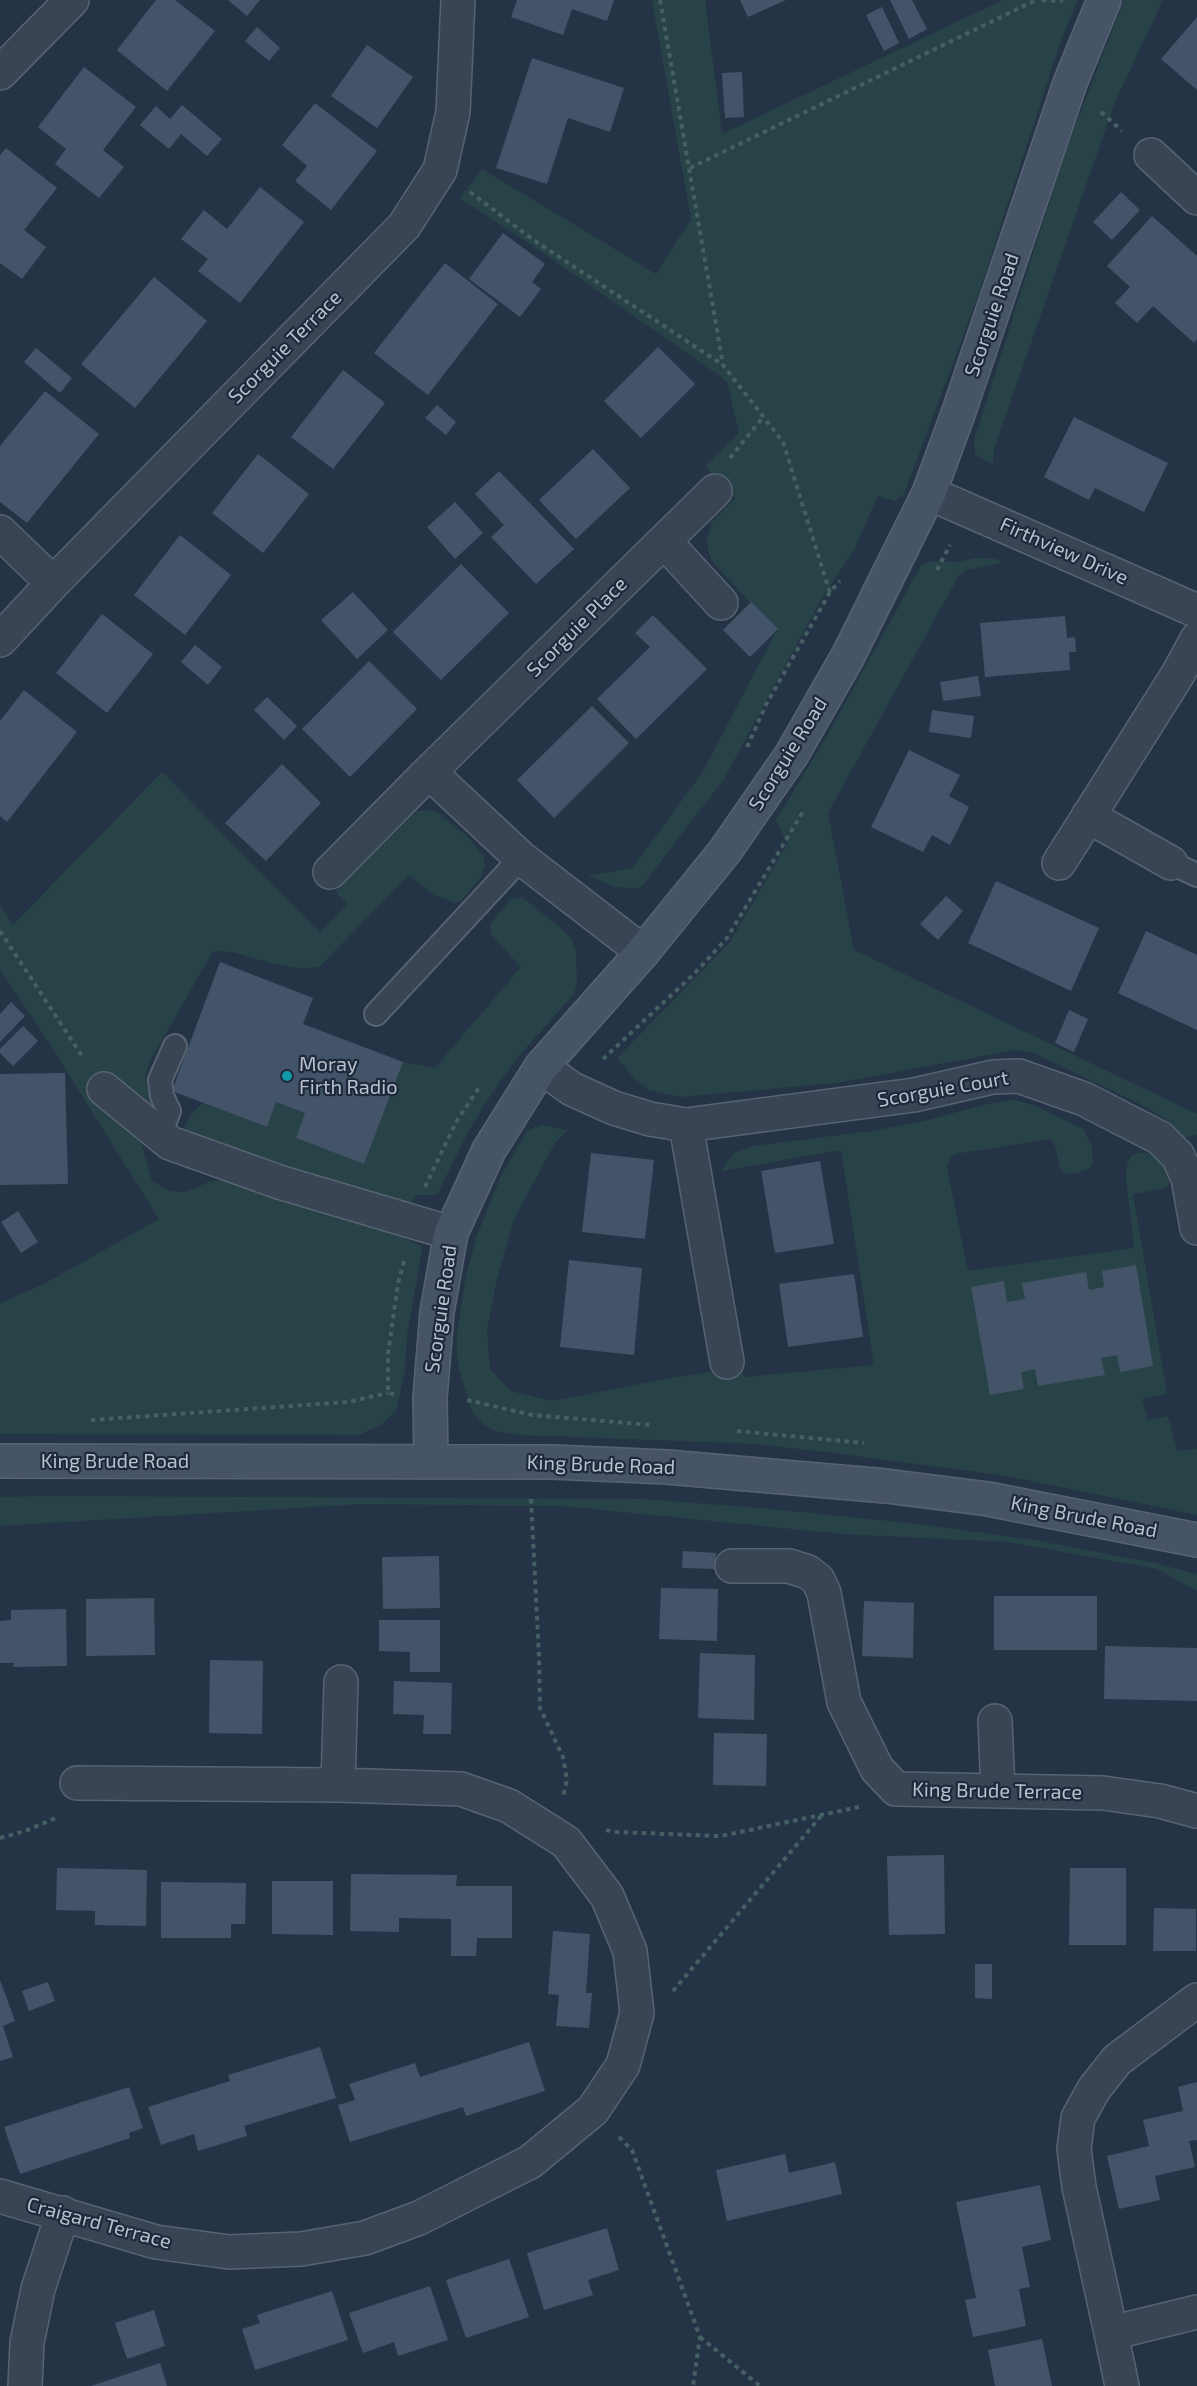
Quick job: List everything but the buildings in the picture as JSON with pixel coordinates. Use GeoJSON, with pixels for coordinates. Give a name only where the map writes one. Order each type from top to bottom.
{"type":"FeatureCollection","features":[{"type":"Feature","properties":{"kind":"street"},"geometry":{"type":"LineString","coordinates":[[0,73],[72,0]]}},
{"type":"Feature","properties":{"kind":"street","name":"Scorguie Terrace"},"geometry":{"type":"LineString","coordinates":[[0,640],[53,583],[404,226],[440,170],[453,112],[458,0]]}},
{"type":"Feature","properties":{"kind":"street","name":"Scorguie Road"},"geometry":{"type":"LineString","coordinates":[[431,1462],[430,1398],[437,1312],[452,1233],[489,1150],[541,1067],[643,952],[725,851],[792,754],[848,656],[929,493],[1070,83],[1104,0]]}},
{"type":"Feature","properties":{"kind":"street"},"geometry":{"type":"LineString","coordinates":[[1151,155],[1197,198]]}},
{"type":"Feature","properties":{"kind":"street","name":"Scorguie Place"},"geometry":{"type":"LineString","coordinates":[[330,872],[715,491]]}},
{"type":"Feature","properties":{"kind":"street","name":"Firthview Drive"},"geometry":{"type":"LineString","coordinates":[[929,493],[1197,611]]}},
{"type":"Feature","properties":{"kind":"street"},"geometry":{"type":"LineString","coordinates":[[0,532],[53,583]]}},
{"type":"Feature","properties":{"kind":"street"},"geometry":{"type":"LineString","coordinates":[[664,541],[721,603]]}},
{"type":"Feature","properties":{"kind":"street"},"geometry":{"type":"LineString","coordinates":[[1059,862],[1197,639]]}},
{"type":"Feature","properties":{"kind":"street"},"geometry":{"type":"LineString","coordinates":[[429,772],[521,858],[643,952]]}},
{"type":"Feature","properties":{"kind":"street"},"geometry":{"type":"LineString","coordinates":[[1088,816],[1184,869]]}},
{"type":"Feature","properties":{"kind":"street","name":"Scorguie Court"},"geometry":{"type":"LineString","coordinates":[[541,1067],[572,1089],[614,1108],[650,1119],[686,1125],[914,1095],[993,1077],[1019,1076],[1084,1099],[1160,1138],[1178,1155],[1188,1178],[1197,1228]]}},
{"type":"Feature","properties":{"kind":"street"},"geometry":{"type":"LineString","coordinates":[[104,1089],[170,1143],[279,1182],[452,1233]]}},
{"type":"Feature","properties":{"kind":"street"},"geometry":{"type":"LineString","coordinates":[[686,1125],[727,1362]]}},
{"type":"Feature","properties":{"kind":"street","name":"King Brude Road"},"geometry":{"type":"LineString","coordinates":[[0,1461],[552,1462],[667,1467],[886,1486],[1000,1501],[1197,1540]]}},
{"type":"Feature","properties":{"kind":"street","name":"King Brude Terrace"},"geometry":{"type":"LineString","coordinates":[[732,1566],[789,1566],[808,1572],[818,1580],[824,1593],[844,1702],[877,1769],[896,1789],[1103,1793],[1160,1801],[1197,1811]]}},
{"type":"Feature","properties":{"kind":"street"},"geometry":{"type":"LineString","coordinates":[[338,1785],[341,1682]]}},
{"type":"Feature","properties":{"kind":"street"},"geometry":{"type":"LineString","coordinates":[[994,1721],[998,1790]]}},
{"type":"Feature","properties":{"kind":"street","name":"Craigard Terrace"},"geometry":{"type":"LineString","coordinates":[[0,2196],[156,2242],[229,2252],[301,2249],[365,2238],[419,2218],[530,2162],[593,2110],[623,2065],[637,2013],[630,1952],[607,1896],[566,1842],[510,1806],[461,1789],[338,1785],[77,1783]]}},
{"type":"Feature","properties":{"kind":"street"},"geometry":{"type":"LineString","coordinates":[[1122,2386],[1079,2187],[1074,2149],[1078,2118],[1094,2089],[1117,2060],[1197,2000]]}},
{"type":"Feature","properties":{"kind":"street"},"geometry":{"type":"LineString","coordinates":[[25,2386],[27,2343],[38,2289],[63,2213]]}},
{"type":"Feature","properties":{"kind":"street"},"geometry":{"type":"LineString","coordinates":[[1111,2333],[1197,2312]]}},
{"type":"Feature","properties":{"kind":"lane"},"geometry":{"type":"LineString","coordinates":[[376,1014],[521,858]]}},
{"type":"Feature","properties":{"kind":"lane"},"geometry":{"type":"LineString","coordinates":[[160,1135],[169,1112],[162,1096],[159,1080],[175,1046]]}},
{"type":"Feature","properties":{"kind":"path"},"geometry":{"type":"LineString","coordinates":[[660,0],[723,365]]}},
{"type":"Feature","properties":{"kind":"path"},"geometry":{"type":"LineString","coordinates":[[690,168],[1036,0]]}},
{"type":"Feature","properties":{"kind":"path"},"geometry":{"type":"LineString","coordinates":[[1058,12],[1063,0]]}},
{"type":"Feature","properties":{"kind":"path"},"geometry":{"type":"LineString","coordinates":[[440,170],[535,241],[723,365],[783,442],[848,656]]}},
{"type":"Feature","properties":{"kind":"path"},"geometry":{"type":"LineString","coordinates":[[747,747],[766,705],[830,592],[843,577]]}},
{"type":"Feature","properties":{"kind":"path"},"geometry":{"type":"LineString","coordinates":[[0,931],[104,1089]]}},
{"type":"Feature","properties":{"kind":"path"},"geometry":{"type":"LineString","coordinates":[[388,1393],[390,1342],[398,1284],[413,1222],[427,1179],[456,1122],[486,1077]]}},
{"type":"Feature","properties":{"kind":"path"},"geometry":{"type":"LineString","coordinates":[[82,1420],[348,1402],[388,1393],[430,1398]]}},
{"type":"Feature","properties":{"kind":"path"},"geometry":{"type":"LineString","coordinates":[[531,1489],[540,1708],[563,1757],[567,1780],[560,1807]]}},
{"type":"Feature","properties":{"kind":"path"},"geometry":{"type":"LineString","coordinates":[[0,1838],[25,1831],[71,1811],[77,1783]]}},
{"type":"Feature","properties":{"kind":"path"},"geometry":{"type":"LineString","coordinates":[[603,1828],[614,1832],[721,1836],[854,1810],[896,1789]]}},
{"type":"Feature","properties":{"kind":"path"},"geometry":{"type":"LineString","coordinates":[[637,2013],[669,1995],[821,1816]]}},
{"type":"Feature","properties":{"kind":"path"},"geometry":{"type":"LineString","coordinates":[[593,2110],[632,2150],[700,2337],[693,2386]]}},
{"type":"Feature","properties":{"kind":"path"},"geometry":{"type":"LineString","coordinates":[[700,2337],[760,2386]]}},
{"type":"Feature","properties":{"kind":"green space"},"geometry":{"type":"Polygon","coordinates":[[[652,0],[705,0],[722,134],[1003,0],[1078,0],[1061,40],[978,296],[904,494],[895,501],[878,496],[854,550],[820,601],[724,779],[641,887],[636,888],[616,887],[588,876],[632,868],[702,773],[777,630],[712,561],[708,550],[707,540],[712,522],[735,498],[705,466],[739,433],[727,381],[460,198],[482,169],[656,274],[691,219],[652,0]]]}},
{"type":"Feature","properties":{"kind":"green space"},"geometry":{"type":"Polygon","coordinates":[[[1124,0],[1163,0],[1115,102],[994,449],[993,464],[975,455],[974,441],[1065,152],[1124,0]]]}},
{"type":"Feature","properties":{"kind":"green space"},"geometry":{"type":"Polygon","coordinates":[[[975,558],[996,559],[1003,563],[966,570],[958,577],[828,813],[854,950],[1197,1114],[1197,1135],[1185,1137],[1166,1119],[1140,1104],[1032,1052],[1015,1050],[837,1083],[680,1097],[648,1090],[617,1058],[730,942],[787,844],[776,820],[827,736],[921,566],[932,561],[959,562],[975,558]]]}},
{"type":"Feature","properties":{"kind":"green space"},"geometry":{"type":"Polygon","coordinates":[[[162,772],[320,933],[347,904],[336,892],[417,811],[427,810],[438,813],[466,835],[483,855],[485,866],[481,877],[462,900],[455,903],[434,895],[409,875],[320,966],[304,969],[232,952],[213,951],[149,1063],[145,1075],[156,1109],[140,1138],[152,1181],[170,1191],[185,1192],[220,1180],[237,1183],[400,1232],[402,1237],[421,1246],[407,1335],[405,1370],[396,1411],[381,1425],[359,1435],[0,1434],[0,1303],[44,1284],[159,1219],[46,1038],[0,970],[0,906],[13,925],[162,772]]]}},
{"type":"Feature","properties":{"kind":"green space"},"geometry":{"type":"Polygon","coordinates":[[[522,897],[572,940],[576,952],[577,983],[574,994],[516,1059],[484,1105],[438,1193],[415,1195],[409,1208],[183,1135],[193,1112],[203,1103],[267,1127],[276,1102],[305,1113],[296,1138],[364,1164],[403,1062],[435,1068],[521,967],[492,936],[490,928],[491,923],[511,899],[522,897]]]}},
{"type":"Feature","properties":{"kind":"green space"},"geometry":{"type":"Polygon","coordinates":[[[1012,1100],[1031,1104],[1084,1129],[1092,1147],[1093,1165],[1078,1173],[1068,1174],[1061,1171],[1051,1139],[955,1154],[950,1158],[947,1168],[968,1271],[1134,1248],[1126,1180],[1127,1163],[1131,1156],[1147,1153],[1157,1158],[1168,1172],[1171,1179],[1162,1189],[1133,1194],[1167,1394],[1142,1399],[1148,1420],[1168,1416],[1177,1451],[1197,1449],[1197,1515],[1007,1476],[758,1444],[522,1435],[497,1432],[484,1425],[472,1412],[457,1355],[457,1333],[466,1276],[476,1238],[502,1173],[528,1130],[542,1125],[568,1130],[555,1143],[514,1219],[496,1283],[487,1330],[490,1369],[510,1391],[552,1401],[740,1367],[744,1377],[874,1365],[841,1150],[721,1171],[734,1153],[753,1146],[872,1131],[1012,1100]]]}},
{"type":"Feature","properties":{"kind":"green space"},"geometry":{"type":"Polygon","coordinates":[[[0,1497],[642,1499],[761,1508],[918,1524],[1034,1540],[1155,1563],[1197,1574],[1197,1591],[1157,1569],[1008,1542],[842,1534],[562,1506],[363,1504],[0,1526],[0,1497]]]}},
{"type":"Feature","properties":{"kind":"place","name":"Moray Firth Radio"},"geometry":{"type":"Point","coordinates":[287,1076]}}]}
